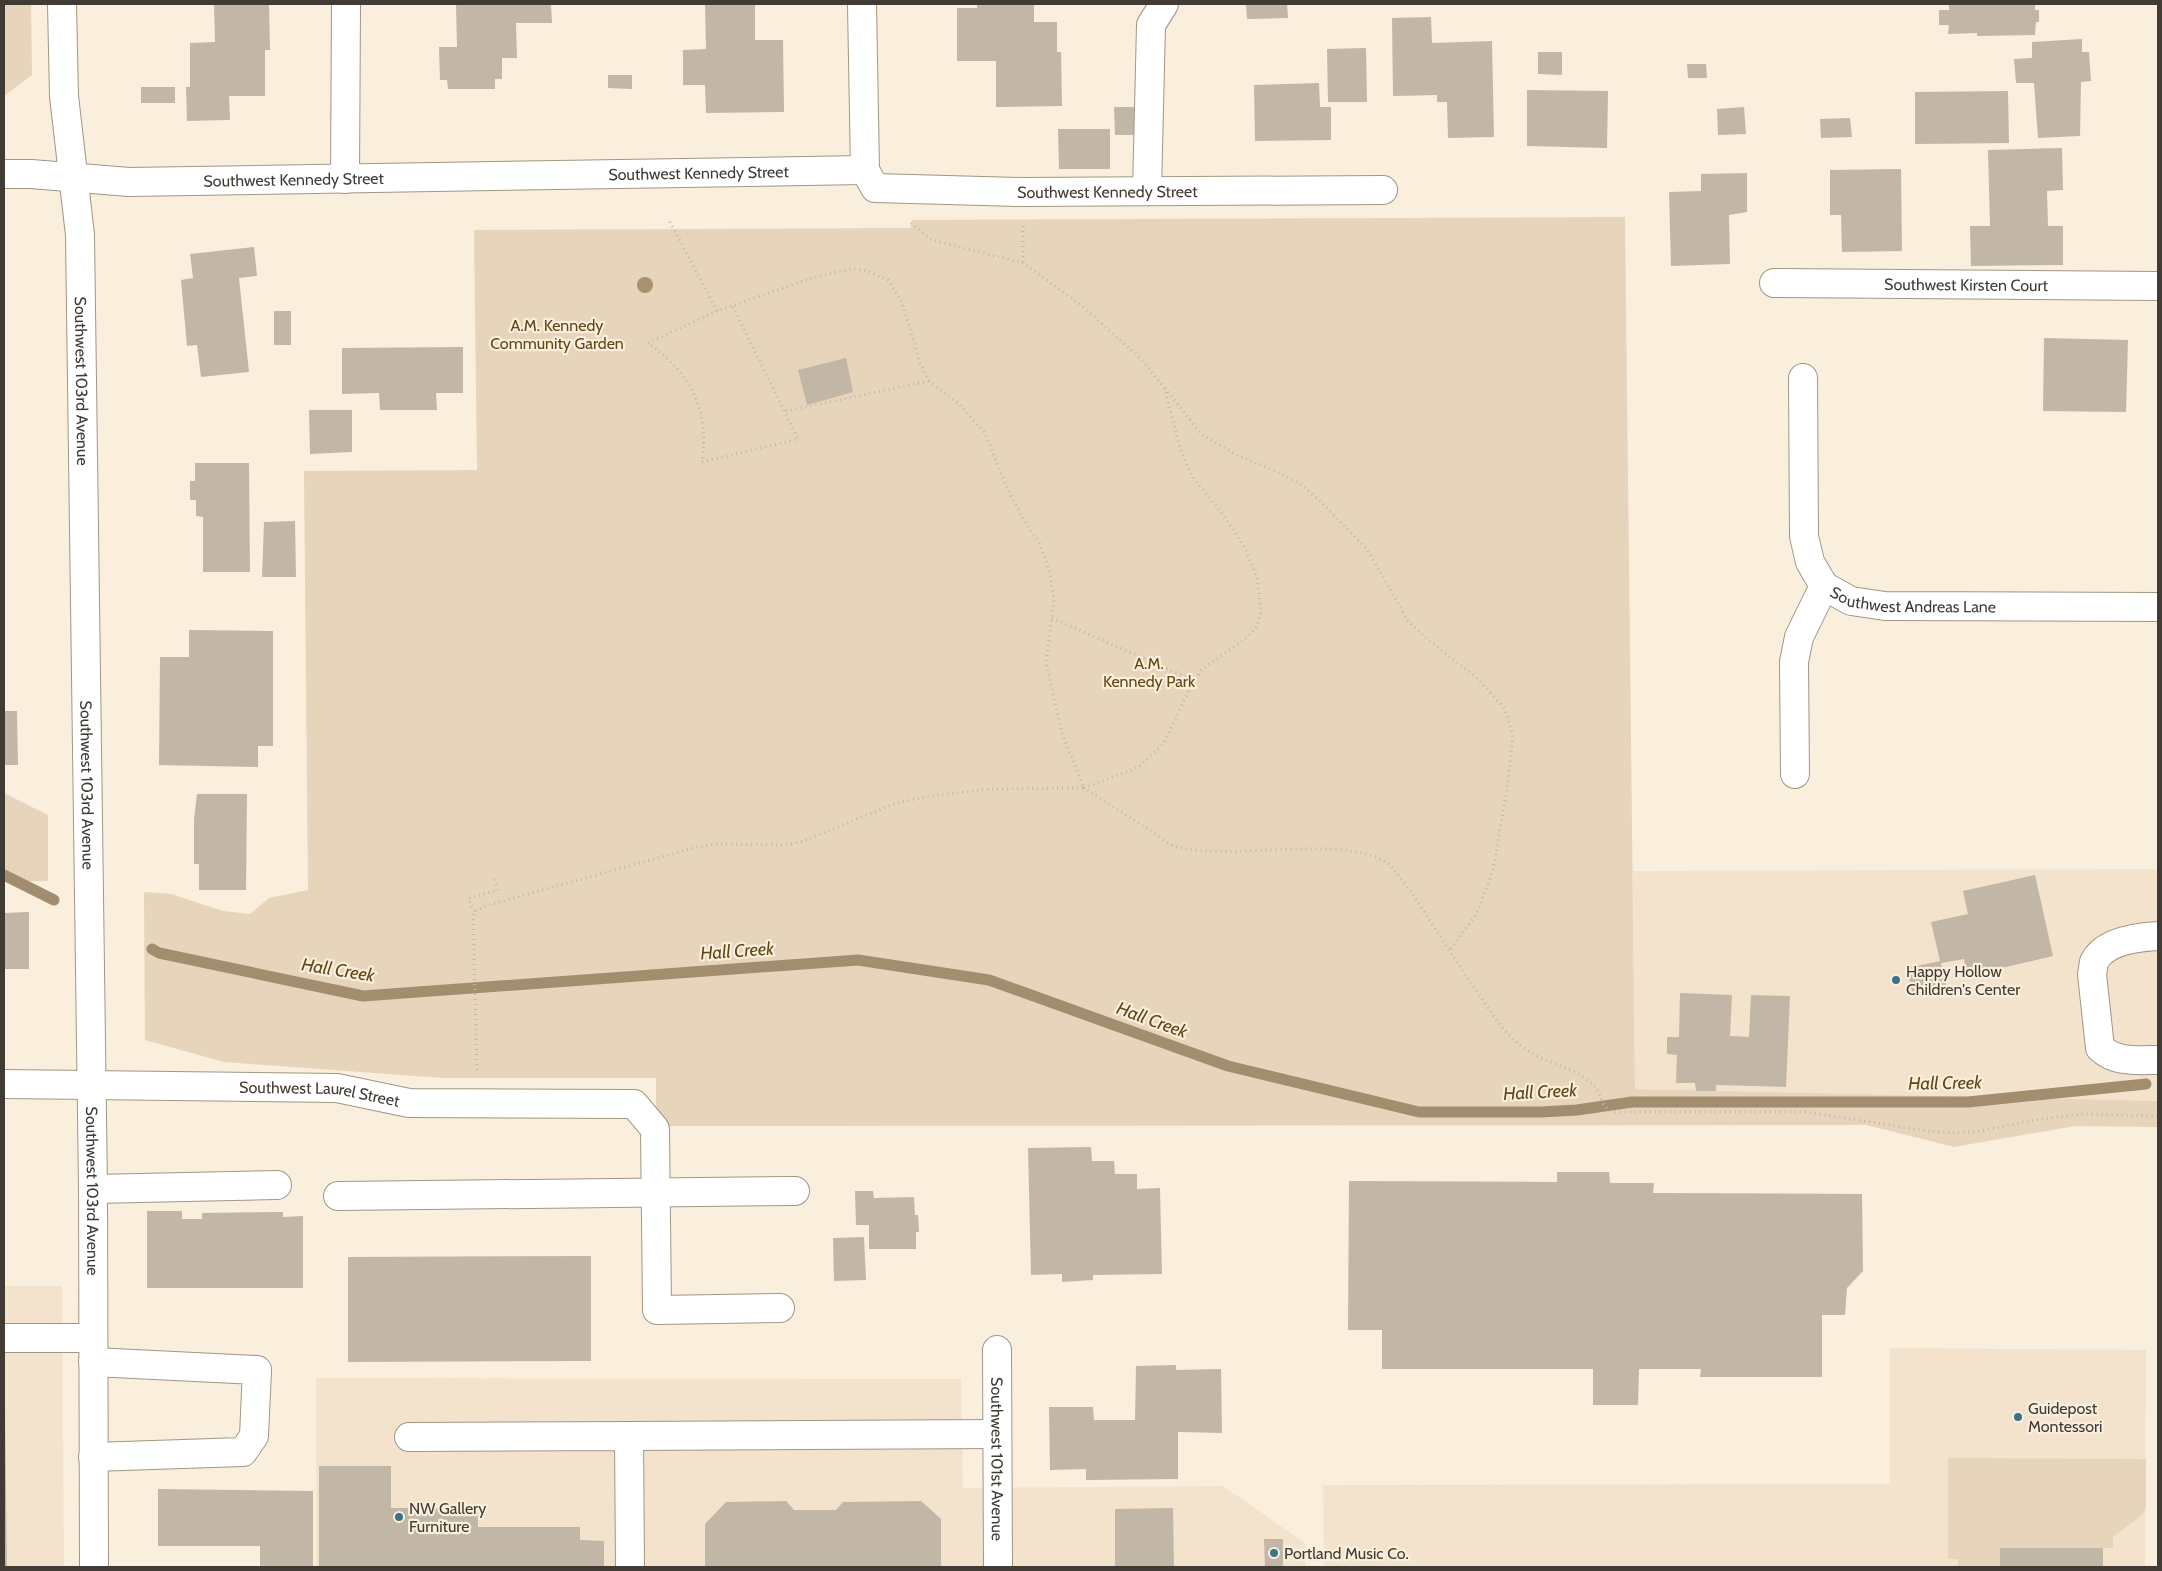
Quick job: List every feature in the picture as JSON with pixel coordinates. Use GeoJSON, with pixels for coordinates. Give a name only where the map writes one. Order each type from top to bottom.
{"type":"FeatureCollection","features":[{"type":"Feature","properties":{"kind":"street","name":"Southwest 103rd Avenue"},"geometry":{"type":"LineString","coordinates":[[62,4],[64,96],[80,235],[92,1084],[94,1567]]}},
{"type":"Feature","properties":{"kind":"street"},"geometry":{"type":"LineString","coordinates":[[345,179],[346,4]]}},
{"type":"Feature","properties":{"kind":"street"},"geometry":{"type":"LineString","coordinates":[[862,4],[870,179]]}},
{"type":"Feature","properties":{"kind":"street"},"geometry":{"type":"LineString","coordinates":[[1147,191],[1151,25],[1164,4]]}},
{"type":"Feature","properties":{"kind":"street","name":"Southwest Kennedy Street"},"geometry":{"type":"LineString","coordinates":[[4,174],[31,174],[129,182],[345,179],[870,179],[1022,192],[1383,190]]}},
{"type":"Feature","properties":{"kind":"street","name":"Southwest Kirsten Court"},"geometry":{"type":"LineString","coordinates":[[1774,283],[2158,286]]}},
{"type":"Feature","properties":{"kind":"street","name":"Southwest Andreas Lane"},"geometry":{"type":"LineString","coordinates":[[1803,378],[1804,536],[1810,562],[1824,586],[1851,601],[1885,606],[2158,607]]}},
{"type":"Feature","properties":{"kind":"street"},"geometry":{"type":"LineString","coordinates":[[1794,774],[1794,662],[1799,637],[1824,586]]}},
{"type":"Feature","properties":{"kind":"street"},"geometry":{"type":"LineString","coordinates":[[2158,936],[2117,943],[2103,951],[2094,962],[2092,974],[2100,1048],[2107,1054],[2128,1061],[2158,1060]]}},
{"type":"Feature","properties":{"kind":"street","name":"Southwest Laurel Street"},"geometry":{"type":"LineString","coordinates":[[4,1084],[337,1088],[409,1103],[634,1104],[655,1129],[656,1192]]}},
{"type":"Feature","properties":{"kind":"street"},"geometry":{"type":"LineString","coordinates":[[93,1189],[278,1185]]}},
{"type":"Feature","properties":{"kind":"street"},"geometry":{"type":"LineString","coordinates":[[338,1196],[795,1190]]}},
{"type":"Feature","properties":{"kind":"street"},"geometry":{"type":"LineString","coordinates":[[656,1192],[657,1310],[780,1308]]}},
{"type":"Feature","properties":{"kind":"street"},"geometry":{"type":"LineString","coordinates":[[4,1338],[257,1370],[254,1436],[243,1452],[93,1457]]}},
{"type":"Feature","properties":{"kind":"street","name":"Southwest 101st Avenue"},"geometry":{"type":"LineString","coordinates":[[997,1350],[998,1567]]}},
{"type":"Feature","properties":{"kind":"street"},"geometry":{"type":"LineString","coordinates":[[409,1437],[997,1434]]}},
{"type":"Feature","properties":{"kind":"street"},"geometry":{"type":"LineString","coordinates":[[629,1436],[630,1567]]}},
{"type":"Feature","properties":{"kind":"path"},"geometry":{"type":"LineString","coordinates":[[870,179],[905,218],[932,240],[1023,263],[1081,305],[1140,358],[1202,435],[1239,456],[1300,484],[1318,499],[1367,549],[1408,621],[1428,640],[1475,676],[1505,709],[1513,738],[1507,789],[1493,870],[1477,913],[1450,950]]}},
{"type":"Feature","properties":{"kind":"path"},"geometry":{"type":"LineString","coordinates":[[669,220],[717,311]]}},
{"type":"Feature","properties":{"kind":"path"},"geometry":{"type":"LineString","coordinates":[[732,306],[798,439],[702,462],[704,426],[700,407],[690,387],[667,356],[648,343],[717,311],[806,280],[851,270],[864,270],[888,280],[902,302],[920,364],[929,380],[959,404],[985,433],[1007,488],[1025,522],[1039,542],[1049,568],[1054,599],[1046,662],[1062,732],[1084,788],[1176,847],[1228,852],[1319,849],[1367,854],[1387,863],[1403,881],[1476,992],[1502,1027],[1529,1052],[1558,1067],[1573,1071],[1593,1083],[1599,1093],[1602,1104],[1612,1112],[1656,1114],[1807,1112],[1951,1133],[1975,1132],[2040,1119],[2083,1114],[2158,1116]]}},
{"type":"Feature","properties":{"kind":"path"},"geometry":{"type":"LineString","coordinates":[[786,412],[929,380]]}},
{"type":"Feature","properties":{"kind":"path"},"geometry":{"type":"LineString","coordinates":[[477,1073],[473,917],[475,911],[488,905],[697,847],[715,844],[783,846],[802,842],[896,803],[931,796],[990,789],[1084,788],[1139,767],[1164,743],[1202,670],[1244,640],[1257,627],[1261,611],[1257,577],[1245,548],[1226,519],[1192,476],[1180,448],[1164,387]]}},
{"type":"Feature","properties":{"kind":"path"},"geometry":{"type":"LineString","coordinates":[[1052,618],[1196,681]]}},
{"type":"Feature","properties":{"kind":"path"},"geometry":{"type":"LineString","coordinates":[[475,911],[470,905],[469,898],[498,890],[494,876]]}},
{"type":"Feature","properties":{"kind":"shaded area","name":"Happy Hollow Children's Center"},"geometry":{"type":"Polygon","coordinates":[[[2158,869],[2158,1101],[1635,1089],[1633,871],[2158,869]]]}},
{"type":"Feature","properties":{"kind":"shaded area"},"geometry":{"type":"Polygon","coordinates":[[[4,1286],[62,1286],[64,1567],[4,1567],[4,1286]]]}},
{"type":"Feature","properties":{"kind":"shaded area"},"geometry":{"type":"Polygon","coordinates":[[[1890,1348],[2146,1350],[2145,1567],[1324,1567],[1323,1485],[1890,1484],[1890,1348]]]}},
{"type":"Feature","properties":{"kind":"shaded area"},"geometry":{"type":"Polygon","coordinates":[[[316,1378],[961,1379],[963,1488],[1223,1486],[1305,1543],[1305,1567],[316,1567],[316,1378]]]}},
{"type":"Feature","properties":{"kind":"green space"},"geometry":{"type":"Polygon","coordinates":[[[4,4],[31,4],[32,75],[4,96],[4,4]]]}},
{"type":"Feature","properties":{"kind":"green space","name":"A.M. Kennedy Park"},"geometry":{"type":"Polygon","coordinates":[[[1625,217],[1635,1089],[2158,1101],[2158,1127],[2075,1126],[1954,1147],[1866,1125],[656,1126],[656,1078],[443,1078],[224,1062],[145,1040],[144,892],[171,894],[223,911],[250,914],[269,898],[308,890],[304,471],[477,470],[474,230],[911,228],[912,220],[1625,217]]]}},
{"type":"Feature","properties":{"kind":"green space"},"geometry":{"type":"Polygon","coordinates":[[[4,793],[48,815],[48,881],[4,882],[4,793]]]}},
{"type":"Feature","properties":{"kind":"green space"},"geometry":{"type":"Polygon","coordinates":[[[1948,1458],[2146,1459],[2146,1507],[2143,1514],[2113,1537],[2113,1548],[2000,1548],[2000,1567],[1958,1567],[1958,1559],[1948,1559],[1948,1458]]]}},
{"type":"Feature","properties":{"kind":"building"},"geometry":{"type":"Polygon","coordinates":[[[269,4],[270,50],[265,50],[265,96],[229,96],[230,120],[187,121],[186,87],[190,87],[190,43],[215,42],[214,5],[269,4]]]}},
{"type":"Feature","properties":{"kind":"building"},"geometry":{"type":"Polygon","coordinates":[[[456,4],[551,4],[552,23],[516,23],[517,58],[502,58],[502,79],[495,79],[495,89],[448,89],[447,80],[440,80],[439,47],[457,47],[456,4]]]}},
{"type":"Feature","properties":{"kind":"building"},"geometry":{"type":"Polygon","coordinates":[[[705,4],[755,4],[755,40],[783,40],[784,112],[706,113],[705,85],[683,85],[683,50],[706,49],[705,4]]]}},
{"type":"Feature","properties":{"kind":"building"},"geometry":{"type":"Polygon","coordinates":[[[977,4],[1034,4],[1034,22],[1057,22],[1057,52],[1061,52],[1062,106],[996,107],[996,61],[957,61],[957,8],[977,8],[977,4]]]}},
{"type":"Feature","properties":{"kind":"building"},"geometry":{"type":"Polygon","coordinates":[[[1246,4],[1287,4],[1288,18],[1247,19],[1246,4]]]}},
{"type":"Feature","properties":{"kind":"building"},"geometry":{"type":"Polygon","coordinates":[[[1949,4],[2035,4],[2035,10],[2039,10],[2039,22],[2036,22],[2035,35],[1977,36],[1977,33],[1948,34],[1949,25],[1939,25],[1939,10],[1949,10],[1949,4]]]}},
{"type":"Feature","properties":{"kind":"building"},"geometry":{"type":"Polygon","coordinates":[[[1431,17],[1432,43],[1492,41],[1494,137],[1448,138],[1447,102],[1437,102],[1437,95],[1393,96],[1392,18],[1431,17]]]}},
{"type":"Feature","properties":{"kind":"building"},"geometry":{"type":"Polygon","coordinates":[[[2082,39],[2082,52],[2089,52],[2091,81],[2081,82],[2080,136],[2038,138],[2034,83],[2016,83],[2014,59],[2032,58],[2032,42],[2082,39]]]}},
{"type":"Feature","properties":{"kind":"building"},"geometry":{"type":"Polygon","coordinates":[[[1366,48],[1367,102],[1328,102],[1327,49],[1366,48]]]}},
{"type":"Feature","properties":{"kind":"building"},"geometry":{"type":"Polygon","coordinates":[[[1538,52],[1562,52],[1562,75],[1538,74],[1538,52]]]}},
{"type":"Feature","properties":{"kind":"building"},"geometry":{"type":"Polygon","coordinates":[[[1687,64],[1706,64],[1707,78],[1688,78],[1687,64]]]}},
{"type":"Feature","properties":{"kind":"building"},"geometry":{"type":"Polygon","coordinates":[[[608,75],[632,75],[632,89],[608,88],[608,75]]]}},
{"type":"Feature","properties":{"kind":"building"},"geometry":{"type":"Polygon","coordinates":[[[1319,83],[1320,107],[1331,107],[1331,140],[1255,141],[1254,85],[1319,83]]]}},
{"type":"Feature","properties":{"kind":"building"},"geometry":{"type":"Polygon","coordinates":[[[141,87],[175,87],[175,103],[141,103],[141,87]]]}},
{"type":"Feature","properties":{"kind":"building"},"geometry":{"type":"Polygon","coordinates":[[[1527,90],[1608,91],[1607,148],[1527,146],[1527,90]]]}},
{"type":"Feature","properties":{"kind":"building"},"geometry":{"type":"Polygon","coordinates":[[[2008,91],[2009,143],[1915,144],[1915,92],[2008,91]]]}},
{"type":"Feature","properties":{"kind":"building"},"geometry":{"type":"Polygon","coordinates":[[[1114,107],[1135,107],[1134,135],[1115,135],[1114,107]]]}},
{"type":"Feature","properties":{"kind":"building"},"geometry":{"type":"Polygon","coordinates":[[[1744,107],[1746,134],[1718,135],[1717,109],[1744,107]]]}},
{"type":"Feature","properties":{"kind":"building"},"geometry":{"type":"Polygon","coordinates":[[[1850,118],[1852,137],[1821,138],[1820,119],[1850,118]]]}},
{"type":"Feature","properties":{"kind":"building"},"geometry":{"type":"Polygon","coordinates":[[[1058,129],[1110,129],[1110,169],[1059,169],[1058,129]]]}},
{"type":"Feature","properties":{"kind":"building"},"geometry":{"type":"Polygon","coordinates":[[[2062,148],[2063,190],[2047,191],[2048,226],[2063,226],[2063,265],[1971,266],[1970,226],[1990,226],[1988,150],[2062,148]]]}},
{"type":"Feature","properties":{"kind":"building"},"geometry":{"type":"Polygon","coordinates":[[[1901,169],[1902,251],[1842,252],[1841,215],[1830,215],[1830,170],[1901,169]]]}},
{"type":"Feature","properties":{"kind":"building"},"geometry":{"type":"Polygon","coordinates":[[[1747,173],[1747,212],[1729,215],[1730,264],[1671,266],[1669,192],[1701,191],[1701,174],[1747,173]]]}},
{"type":"Feature","properties":{"kind":"building"},"geometry":{"type":"Polygon","coordinates":[[[254,247],[257,276],[239,278],[249,372],[201,377],[197,345],[187,346],[181,280],[193,278],[190,254],[254,247]]]}},
{"type":"Feature","properties":{"kind":"building"},"geometry":{"type":"Polygon","coordinates":[[[274,311],[291,311],[291,345],[274,345],[274,311]]]}},
{"type":"Feature","properties":{"kind":"building"},"geometry":{"type":"Polygon","coordinates":[[[2044,338],[2128,340],[2126,412],[2043,411],[2044,338]]]}},
{"type":"Feature","properties":{"kind":"building"},"geometry":{"type":"Polygon","coordinates":[[[463,347],[463,393],[436,393],[437,410],[380,410],[379,393],[342,394],[342,348],[463,347]]]}},
{"type":"Feature","properties":{"kind":"building"},"geometry":{"type":"Polygon","coordinates":[[[846,358],[853,392],[807,405],[798,370],[846,358]]]}},
{"type":"Feature","properties":{"kind":"building"},"geometry":{"type":"Polygon","coordinates":[[[309,410],[352,410],[352,452],[310,454],[309,410]]]}},
{"type":"Feature","properties":{"kind":"building"},"geometry":{"type":"Polygon","coordinates":[[[195,463],[249,463],[250,572],[203,572],[203,517],[196,516],[196,500],[190,500],[190,481],[195,481],[195,463]]]}},
{"type":"Feature","properties":{"kind":"building"},"geometry":{"type":"Polygon","coordinates":[[[295,521],[296,577],[262,577],[264,522],[295,521]]]}},
{"type":"Feature","properties":{"kind":"building"},"geometry":{"type":"Polygon","coordinates":[[[189,630],[273,631],[273,746],[258,746],[258,767],[159,765],[160,657],[189,657],[189,630]]]}},
{"type":"Feature","properties":{"kind":"building"},"geometry":{"type":"Polygon","coordinates":[[[4,711],[17,711],[18,765],[4,765],[4,711]]]}},
{"type":"Feature","properties":{"kind":"building"},"geometry":{"type":"Polygon","coordinates":[[[197,794],[247,794],[246,890],[199,890],[199,864],[194,864],[194,819],[197,794]]]}},
{"type":"Feature","properties":{"kind":"building"},"geometry":{"type":"Polygon","coordinates":[[[2035,875],[2053,956],[1980,973],[1979,967],[1966,970],[1964,959],[1941,963],[1947,988],[1913,996],[1907,968],[1940,961],[1931,922],[1968,914],[1963,891],[2035,875]]]}},
{"type":"Feature","properties":{"kind":"building"},"geometry":{"type":"Polygon","coordinates":[[[29,912],[29,969],[4,969],[4,913],[29,912]]]}},
{"type":"Feature","properties":{"kind":"building"},"geometry":{"type":"Polygon","coordinates":[[[1680,993],[1732,995],[1730,1036],[1749,1037],[1751,995],[1790,996],[1786,1087],[1716,1085],[1716,1091],[1696,1091],[1695,1083],[1676,1083],[1677,1055],[1667,1054],[1667,1037],[1679,1037],[1680,993]]]}},
{"type":"Feature","properties":{"kind":"building"},"geometry":{"type":"Polygon","coordinates":[[[1091,1147],[1092,1161],[1114,1161],[1115,1174],[1137,1174],[1137,1189],[1160,1188],[1162,1274],[1093,1275],[1093,1280],[1062,1282],[1062,1274],[1031,1275],[1028,1148],[1091,1147]]]}},
{"type":"Feature","properties":{"kind":"building"},"geometry":{"type":"Polygon","coordinates":[[[1557,1172],[1609,1172],[1610,1183],[1654,1183],[1653,1193],[1862,1194],[1863,1271],[1847,1288],[1845,1315],[1822,1315],[1822,1377],[1700,1377],[1701,1369],[1639,1369],[1638,1405],[1593,1405],[1593,1369],[1382,1369],[1382,1330],[1348,1330],[1349,1181],[1557,1182],[1557,1172]]]}},
{"type":"Feature","properties":{"kind":"building"},"geometry":{"type":"Polygon","coordinates":[[[855,1191],[873,1191],[874,1198],[914,1197],[915,1215],[918,1215],[919,1232],[916,1232],[916,1249],[869,1249],[869,1225],[856,1225],[855,1191]]]}},
{"type":"Feature","properties":{"kind":"building"},"geometry":{"type":"Polygon","coordinates":[[[147,1211],[182,1211],[182,1219],[202,1219],[202,1213],[283,1212],[283,1217],[303,1216],[303,1288],[147,1288],[147,1211]]]}},
{"type":"Feature","properties":{"kind":"building"},"geometry":{"type":"Polygon","coordinates":[[[864,1237],[866,1280],[834,1281],[833,1238],[864,1237]]]}},
{"type":"Feature","properties":{"kind":"building"},"geometry":{"type":"Polygon","coordinates":[[[591,1256],[591,1361],[348,1362],[348,1257],[591,1256]]]}},
{"type":"Feature","properties":{"kind":"building"},"geometry":{"type":"Polygon","coordinates":[[[1176,1365],[1176,1370],[1221,1369],[1222,1433],[1178,1432],[1178,1479],[1086,1480],[1086,1469],[1050,1470],[1049,1407],[1093,1407],[1094,1420],[1135,1420],[1136,1366],[1176,1365]]]}},
{"type":"Feature","properties":{"kind":"building"},"geometry":{"type":"Polygon","coordinates":[[[5,1407],[7,1567],[4,1567],[5,1407]]]}},
{"type":"Feature","properties":{"kind":"building","name":"NW Gallery Furniture"},"geometry":{"type":"Polygon","coordinates":[[[319,1466],[391,1466],[391,1508],[478,1508],[478,1527],[580,1527],[580,1540],[604,1541],[604,1567],[319,1567],[319,1466]]]}},
{"type":"Feature","properties":{"kind":"building"},"geometry":{"type":"Polygon","coordinates":[[[158,1489],[313,1491],[313,1567],[260,1567],[260,1546],[158,1546],[158,1489]]]}},
{"type":"Feature","properties":{"kind":"building"},"geometry":{"type":"Polygon","coordinates":[[[786,1501],[794,1510],[836,1510],[843,1502],[921,1501],[941,1519],[941,1567],[705,1567],[705,1524],[726,1502],[786,1501]]]}},
{"type":"Feature","properties":{"kind":"building"},"geometry":{"type":"Polygon","coordinates":[[[1173,1508],[1174,1567],[1115,1567],[1115,1509],[1173,1508]]]}},
{"type":"Feature","properties":{"kind":"building","name":"Portland Music Co."},"geometry":{"type":"Polygon","coordinates":[[[1264,1539],[1283,1539],[1283,1567],[1265,1567],[1264,1539]]]}},
{"type":"Feature","properties":{"kind":"building"},"geometry":{"type":"Polygon","coordinates":[[[2000,1548],[2103,1548],[2103,1567],[2000,1567],[2000,1548]]]}},
{"type":"Feature","properties":{"kind":"waterway","name":"Hall Creek"},"geometry":{"type":"LineString","coordinates":[[4,875],[54,900]]}},
{"type":"Feature","properties":{"kind":"waterway","name":"Hall Creek"},"geometry":{"type":"LineString","coordinates":[[152,949],[159,953],[363,996],[858,960],[989,980],[1228,1066],[1419,1112],[1541,1112],[1577,1110],[1632,1102],[1968,1102],[2146,1084]]}},
{"type":"Feature","properties":{"kind":"place","name":"Happy Hollow Children's Center"},"geometry":{"type":"Point","coordinates":[1896,980]}},
{"type":"Feature","properties":{"kind":"place","name":"Guidepost Montessori"},"geometry":{"type":"Point","coordinates":[2018,1417]}},
{"type":"Feature","properties":{"kind":"place","name":"NW Gallery Furniture"},"geometry":{"type":"Point","coordinates":[399,1517]}},
{"type":"Feature","properties":{"kind":"place","name":"Portland Music Co."},"geometry":{"type":"Point","coordinates":[1274,1553]}},
{"type":"Feature","properties":{"kind":"park label","name":"A.M. Kennedy Community Garden"},"geometry":{"type":"Point","coordinates":[557,334]}}]}
